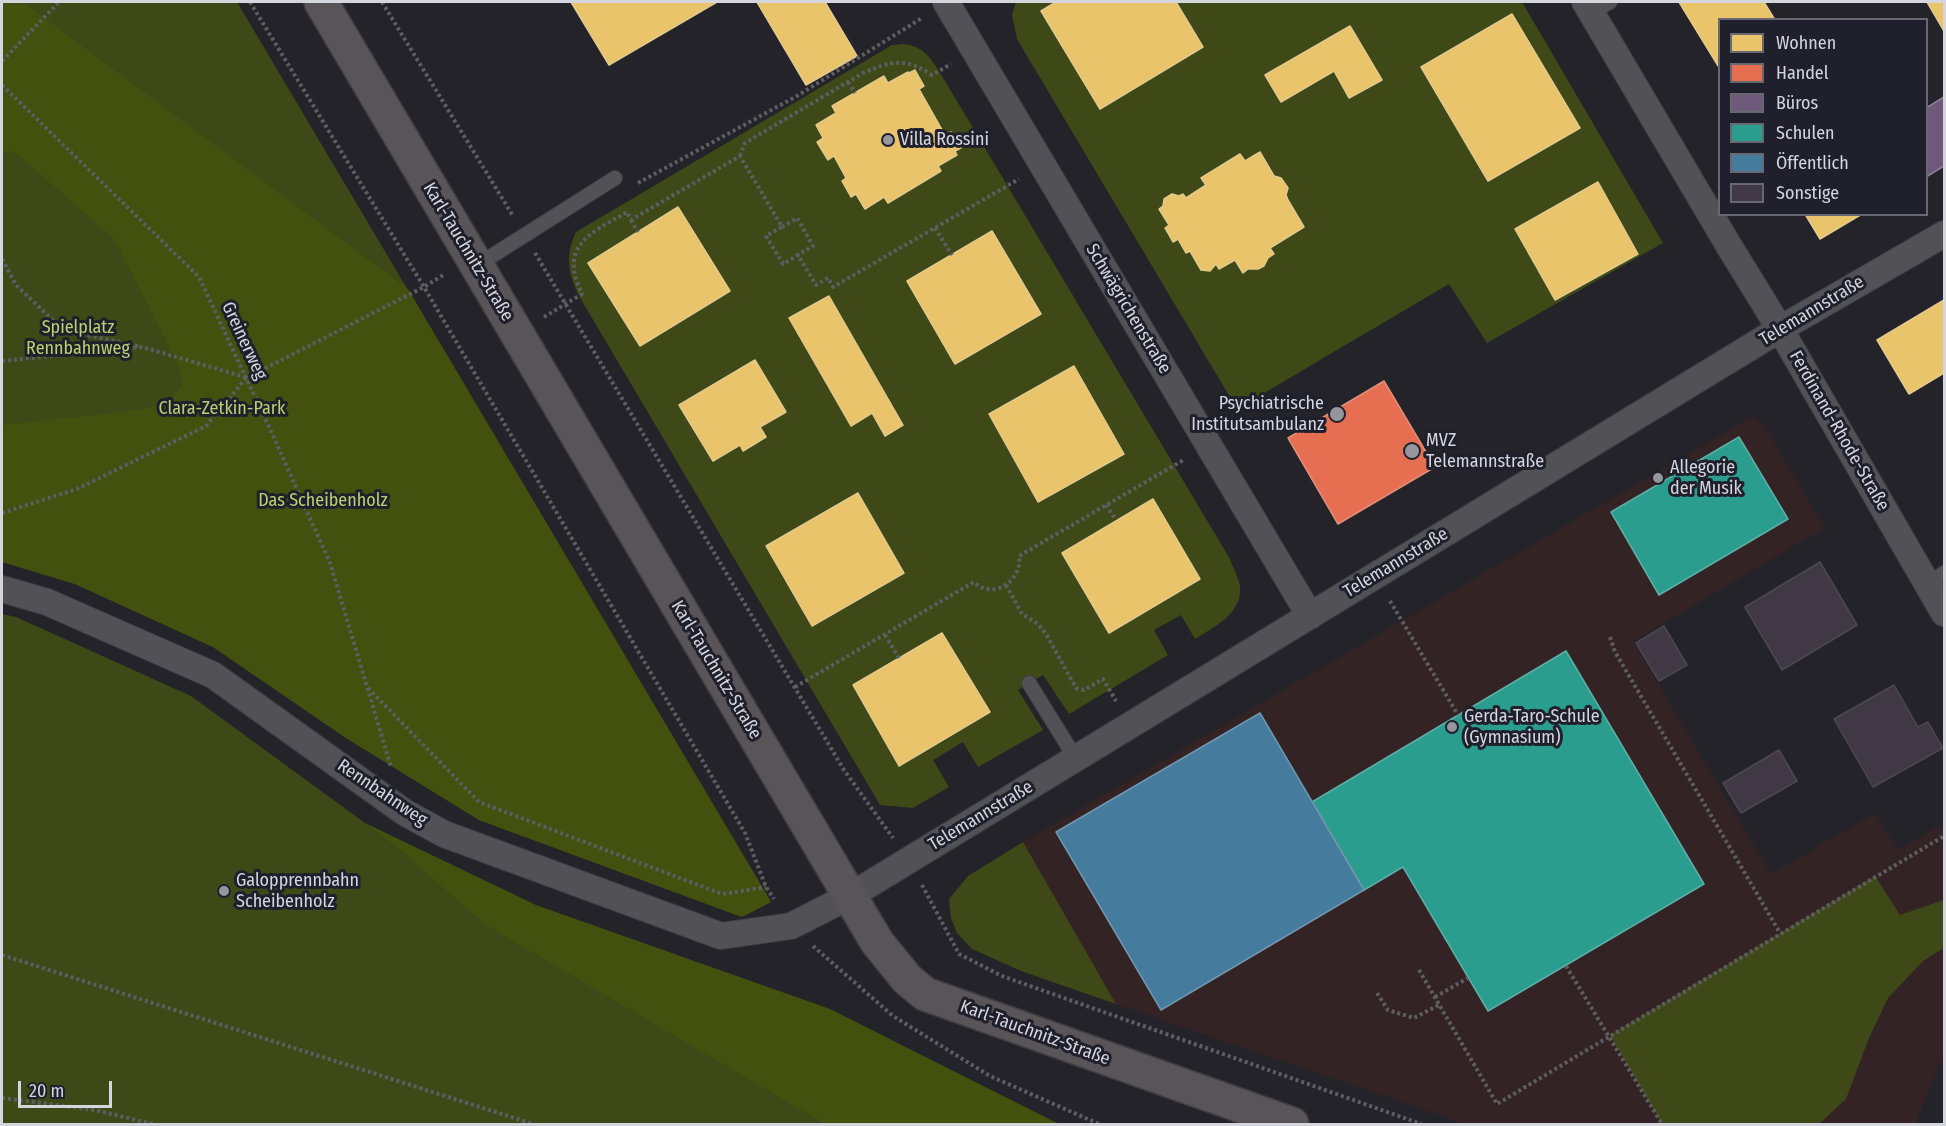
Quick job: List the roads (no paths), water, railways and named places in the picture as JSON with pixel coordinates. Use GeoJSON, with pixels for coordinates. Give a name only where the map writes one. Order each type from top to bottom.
{"type":"FeatureCollection","features":[{"type":"Feature","properties":{"kind":"main road","name":"Karl-Tauchnitz-Straße"},"geometry":{"type":"LineString","coordinates":[[321,2],[877,942],[894,964],[925,994],[1292,1125]]}},
{"type":"Feature","properties":{"kind":"street","name":"Schwägrichenstraße"},"geometry":{"type":"LineString","coordinates":[[946,2],[1310,616]]}},
{"type":"Feature","properties":{"kind":"street","name":"Ferdinand-Rhode-Straße"},"geometry":{"type":"LineString","coordinates":[[1595,5],[1780,329],[1936,579],[1944,613]]}},
{"type":"Feature","properties":{"kind":"street","name":"Telemannstraße"},"geometry":{"type":"LineString","coordinates":[[850,896],[1780,329],[1944,234]]}},
{"type":"Feature","properties":{"kind":"street","name":"Rennbahnweg"},"geometry":{"type":"LineString","coordinates":[[2,589],[47,602],[213,675],[404,812],[444,834],[722,936],[791,926],[850,896]]}},
{"type":"Feature","properties":{"kind":"lane"},"geometry":{"type":"LineString","coordinates":[[474,262],[524,235],[615,178]]}},
{"type":"Feature","properties":{"kind":"lane"},"geometry":{"type":"LineString","coordinates":[[1029,683],[1076,759]]}},
{"type":"Feature","properties":{"kind":"place","name":"Villa Rossini"},"geometry":{"type":"Point","coordinates":[888,140]}},
{"type":"Feature","properties":{"kind":"place","name":"Psychiatrische Institutsambulanz"},"geometry":{"type":"Point","coordinates":[1337,414]}},
{"type":"Feature","properties":{"kind":"place","name":"MVZ Telemannstraße"},"geometry":{"type":"Point","coordinates":[1412,451]}},
{"type":"Feature","properties":{"kind":"place","name":"Allegorie der Musik"},"geometry":{"type":"Point","coordinates":[1658,478]}},
{"type":"Feature","properties":{"kind":"place","name":"Gerda-Taro-Schule (Gymnasium)"},"geometry":{"type":"Point","coordinates":[1452,727]}},
{"type":"Feature","properties":{"kind":"place","name":"Galopprennbahn Scheibenholz"},"geometry":{"type":"Point","coordinates":[224,891]}},
{"type":"Feature","properties":{"kind":"park label","name":"Spielplatz Rennbahnweg"},"geometry":{"type":"Point","coordinates":[78,338]}},
{"type":"Feature","properties":{"kind":"park label","name":"Clara-Zetkin-Park"},"geometry":{"type":"Point","coordinates":[222,409]}},
{"type":"Feature","properties":{"kind":"park label","name":"Das Scheibenholz"},"geometry":{"type":"Point","coordinates":[323,501]}}]}
